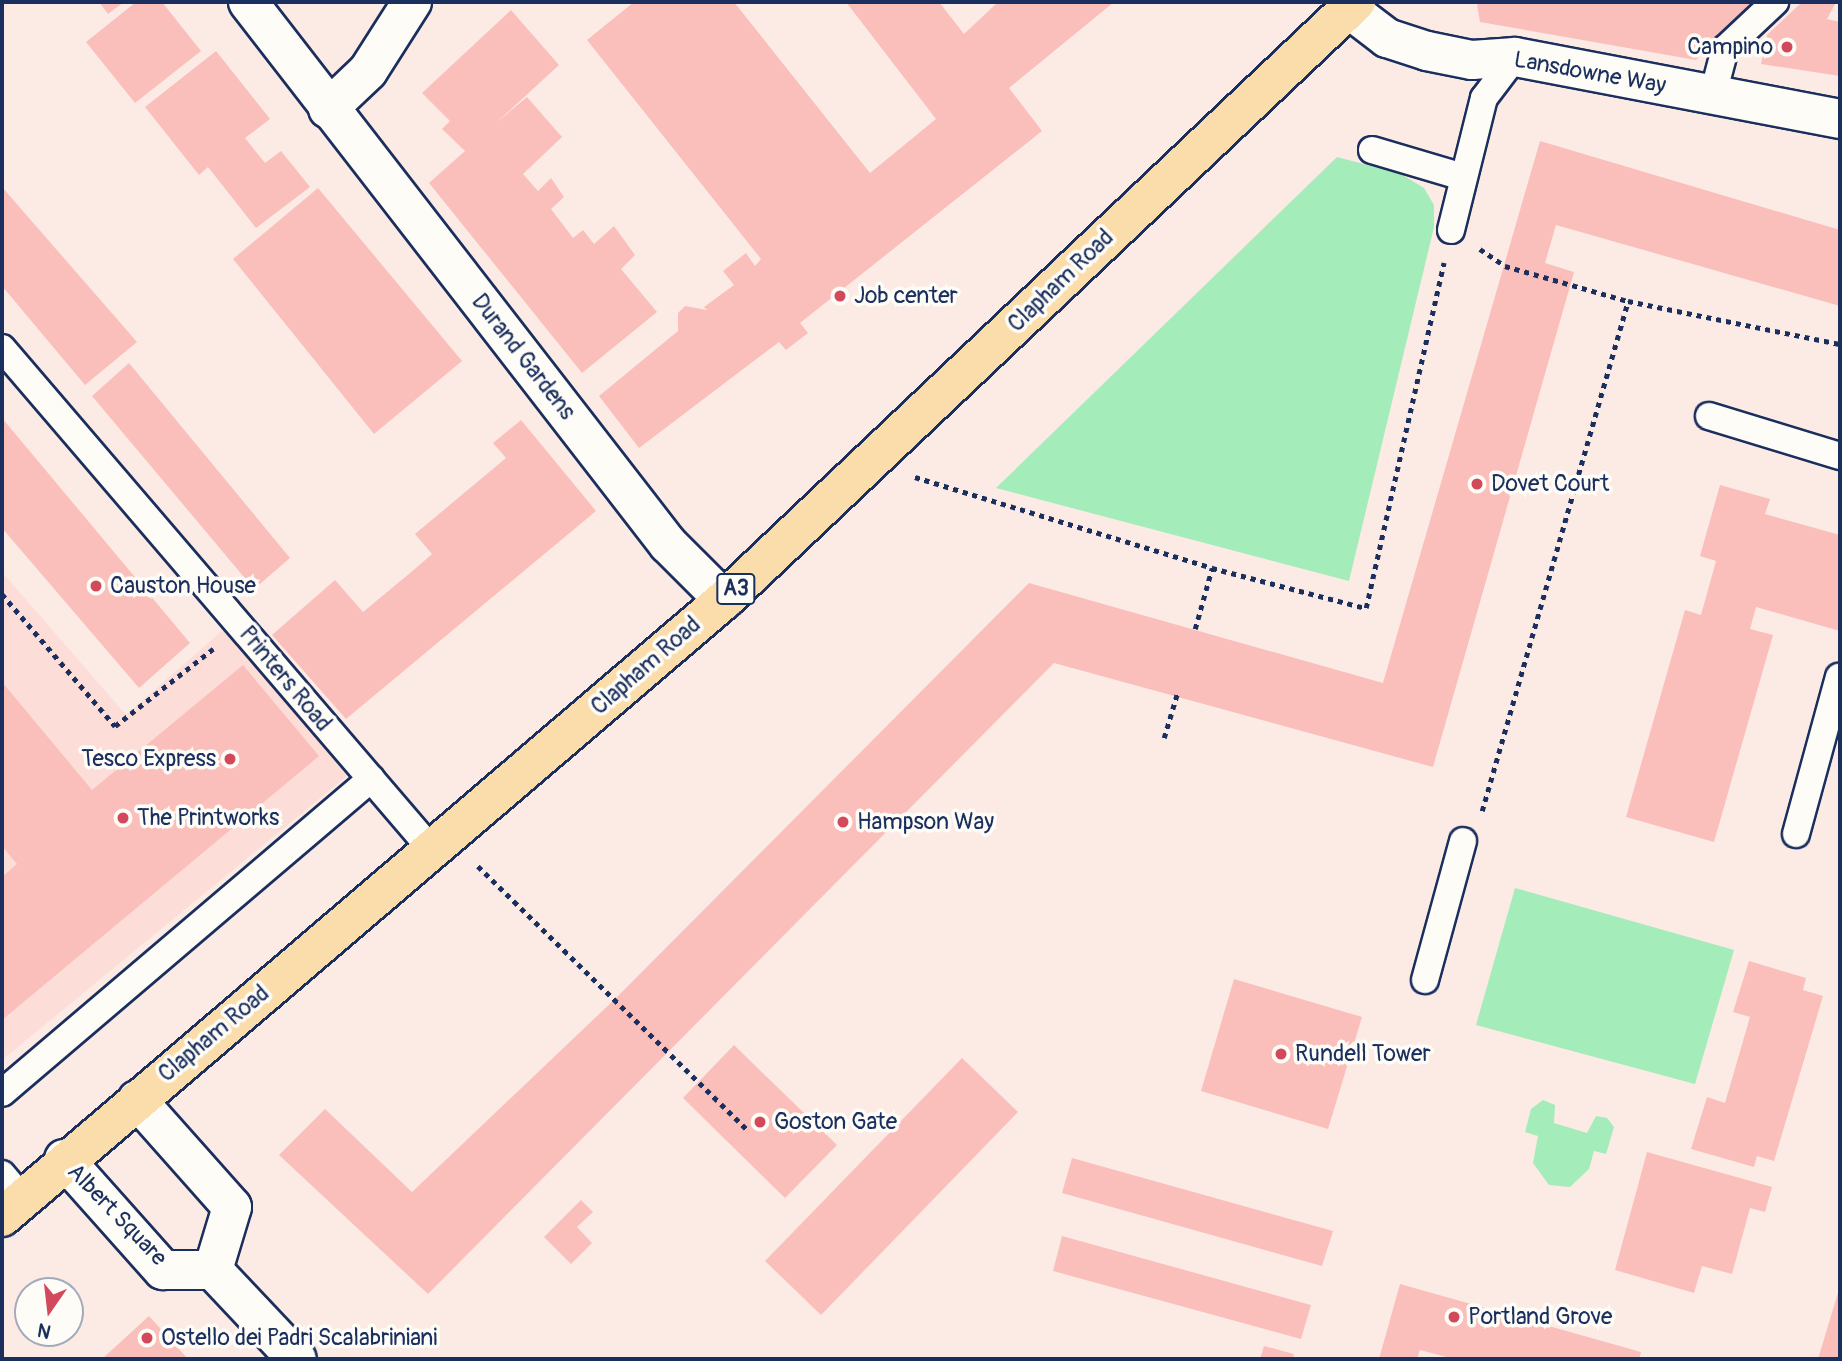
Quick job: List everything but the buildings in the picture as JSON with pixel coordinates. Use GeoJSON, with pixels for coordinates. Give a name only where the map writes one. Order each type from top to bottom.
{"type":"FeatureCollection","features":[{"type":"Feature","properties":{"kind":"highway","name":"Clapham Road"},"geometry":{"type":"LineString","coordinates":[[9,1196],[64,1159],[137,1100],[724,600],[1353,5]]}},
{"type":"Feature","properties":{"kind":"street","name":"Durand Gardens"},"geometry":{"type":"LineString","coordinates":[[247,2],[668,544],[724,600]]}},
{"type":"Feature","properties":{"kind":"street"},"geometry":{"type":"LineString","coordinates":[[328,109],[368,71],[412,2]]}},
{"type":"Feature","properties":{"kind":"street","name":"Lansdowne Way"},"geometry":{"type":"LineString","coordinates":[[1353,5],[1387,38],[1406,46],[1472,60],[1515,57],[1840,119]]}},
{"type":"Feature","properties":{"kind":"street"},"geometry":{"type":"LineString","coordinates":[[137,1100],[232,1207],[213,1270],[298,1359]]}},
{"type":"Feature","properties":{"kind":"street","name":"Albert Square"},"geometry":{"type":"LineString","coordinates":[[64,1159],[163,1270],[213,1270]]}},
{"type":"Feature","properties":{"kind":"lane"},"geometry":{"type":"LineString","coordinates":[[1713,94],[1725,48],[1775,2]]}},
{"type":"Feature","properties":{"kind":"lane"},"geometry":{"type":"LineString","coordinates":[[1451,230],[1483,98],[1515,57]]}},
{"type":"Feature","properties":{"kind":"lane"},"geometry":{"type":"LineString","coordinates":[[1372,150],[1463,177]]}},
{"type":"Feature","properties":{"kind":"lane","name":"Printers Road"},"geometry":{"type":"LineString","coordinates":[[2,348],[371,779],[441,842]]}},
{"type":"Feature","properties":{"kind":"lane"},"geometry":{"type":"LineString","coordinates":[[1709,416],[1840,456]]}},
{"type":"Feature","properties":{"kind":"lane"},"geometry":{"type":"LineString","coordinates":[[1796,834],[1833,730],[1839,677]]}},
{"type":"Feature","properties":{"kind":"lane"},"geometry":{"type":"LineString","coordinates":[[2,1093],[371,779]]}},
{"type":"Feature","properties":{"kind":"lane"},"geometry":{"type":"LineString","coordinates":[[1425,980],[1463,841]]}},
{"type":"Feature","properties":{"kind":"path"},"geometry":{"type":"LineString","coordinates":[[870,463],[1212,568],[1366,608],[1451,230],[1505,265],[1628,301],[1840,344]]}},
{"type":"Feature","properties":{"kind":"path"},"geometry":{"type":"LineString","coordinates":[[1480,816],[1628,301]]}},
{"type":"Feature","properties":{"kind":"path"},"geometry":{"type":"LineString","coordinates":[[1195,629],[1212,568]]}},
{"type":"Feature","properties":{"kind":"path"},"geometry":{"type":"LineString","coordinates":[[2,594],[115,726],[241,627]]}},
{"type":"Feature","properties":{"kind":"path"},"geometry":{"type":"LineString","coordinates":[[1164,738],[1177,694]]}},
{"type":"Feature","properties":{"kind":"path"},"geometry":{"type":"LineString","coordinates":[[441,842],[504,895],[616,998],[748,1130]]}},
{"type":"Feature","properties":{"kind":"shaded area"},"geometry":{"type":"Polygon","coordinates":[[[2,572],[126,715],[239,616],[370,757],[2,1060],[2,572]]]}},
{"type":"Feature","properties":{"kind":"green space"},"geometry":{"type":"Polygon","coordinates":[[[1337,157],[1401,174],[1424,188],[1434,205],[1434,227],[1349,581],[996,488],[1337,157]]]}},
{"type":"Feature","properties":{"kind":"green space"},"geometry":{"type":"Polygon","coordinates":[[[1515,888],[1734,950],[1695,1084],[1476,1025],[1515,888]]]}},
{"type":"Feature","properties":{"kind":"green space"},"geometry":{"type":"Polygon","coordinates":[[[1543,1100],[1555,1105],[1554,1123],[1587,1133],[1596,1116],[1607,1118],[1614,1127],[1606,1154],[1594,1151],[1589,1169],[1570,1187],[1549,1185],[1533,1163],[1538,1136],[1525,1132],[1531,1109],[1543,1100]]]}},
{"type":"Feature","properties":{"kind":"place","name":"Campino"},"geometry":{"type":"Point","coordinates":[1787,47]}},
{"type":"Feature","properties":{"kind":"place","name":"Job center"},"geometry":{"type":"Point","coordinates":[840,296]}},
{"type":"Feature","properties":{"kind":"place","name":"Dovet Court"},"geometry":{"type":"Point","coordinates":[1477,484]}},
{"type":"Feature","properties":{"kind":"place","name":"Causton House"},"geometry":{"type":"Point","coordinates":[96,586]}},
{"type":"Feature","properties":{"kind":"place","name":"Tesco Express"},"geometry":{"type":"Point","coordinates":[230,759]}},
{"type":"Feature","properties":{"kind":"place","name":"The Printworks"},"geometry":{"type":"Point","coordinates":[123,818]}},
{"type":"Feature","properties":{"kind":"place","name":"Hampson Way"},"geometry":{"type":"Point","coordinates":[843,822]}},
{"type":"Feature","properties":{"kind":"place","name":"Rundell Tower"},"geometry":{"type":"Point","coordinates":[1281,1054]}},
{"type":"Feature","properties":{"kind":"place","name":"Goston Gate"},"geometry":{"type":"Point","coordinates":[760,1122]}},
{"type":"Feature","properties":{"kind":"place","name":"Portland Grove"},"geometry":{"type":"Point","coordinates":[1454,1317]}},
{"type":"Feature","properties":{"kind":"place","name":"Ostello dei Padri Scalabriniani"},"geometry":{"type":"Point","coordinates":[147,1338]}}]}
